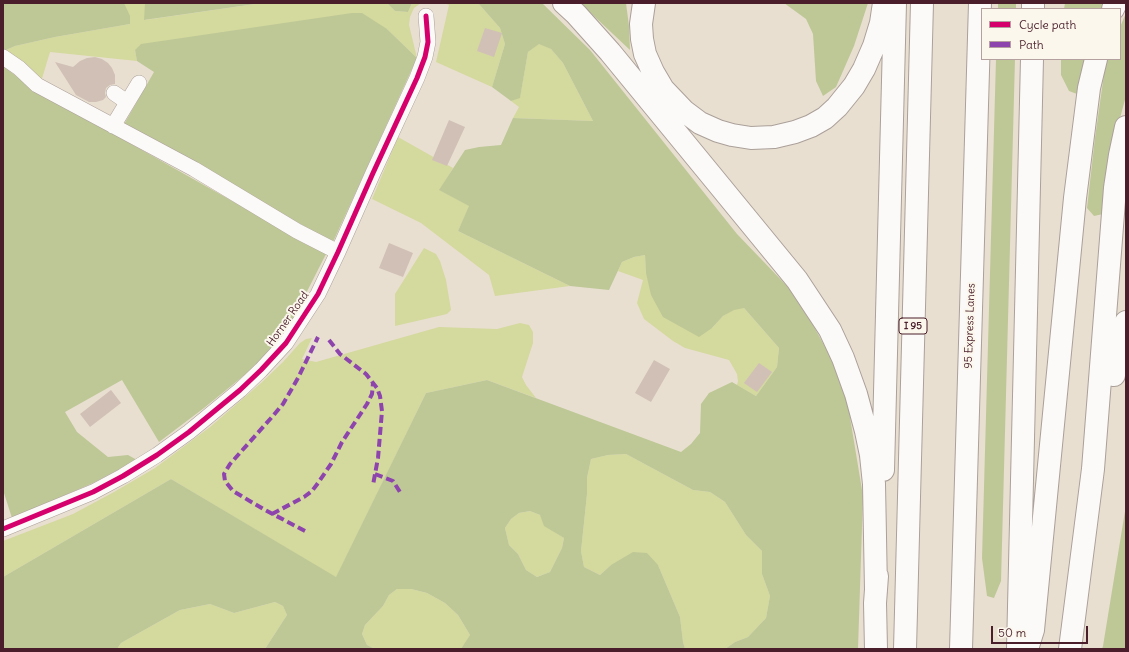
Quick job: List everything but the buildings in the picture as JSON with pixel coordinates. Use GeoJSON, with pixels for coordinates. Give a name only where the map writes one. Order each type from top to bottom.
{"type":"FeatureCollection","features":[{"type":"Feature","properties":{"kind":"highway"},"geometry":{"type":"LineString","coordinates":[[564,3],[610,52],[792,274],[830,330],[843,358],[856,394],[871,455],[874,484],[876,649]]}},
{"type":"Feature","properties":{"kind":"highway"},"geometry":{"type":"LineString","coordinates":[[644,3],[641,24],[645,54],[663,89],[684,112],[700,123],[718,131],[751,138],[774,137],[795,132],[811,126],[825,118],[837,107],[854,86],[869,58],[881,23],[884,3]]}},
{"type":"Feature","properties":{"kind":"highway"},"geometry":{"type":"LineString","coordinates":[[876,590],[882,498],[895,3]]}},
{"type":"Feature","properties":{"kind":"highway","name":"I 95"},"geometry":{"type":"LineString","coordinates":[[905,649],[922,3]]}},
{"type":"Feature","properties":{"kind":"highway","name":"95 Express Lanes"},"geometry":{"type":"LineString","coordinates":[[961,649],[980,3]]}},
{"type":"Feature","properties":{"kind":"highway"},"geometry":{"type":"LineString","coordinates":[[1018,649],[1032,60]]}},
{"type":"Feature","properties":{"kind":"highway"},"geometry":{"type":"LineString","coordinates":[[1027,649],[1033,630],[1075,198],[1089,88],[1096,60]]}},
{"type":"Feature","properties":{"kind":"highway"},"geometry":{"type":"LineString","coordinates":[[1070,648],[1093,469],[1115,188],[1126,127]]}},
{"type":"Feature","properties":{"kind":"highway"},"geometry":{"type":"LineString","coordinates":[[1093,469],[1112,388],[1117,351],[1126,322]]}},
{"type":"Feature","properties":{"kind":"highway"},"geometry":{"type":"LineString","coordinates":[[1112,388],[1126,359]]}},
{"type":"Feature","properties":{"kind":"street","name":"Horner Road"},"geometry":{"type":"LineString","coordinates":[[3,530],[93,492],[123,476],[158,454],[240,390],[286,342],[318,294],[417,78],[425,57],[428,42],[426,16]]}},
{"type":"Feature","properties":{"kind":"street"},"geometry":{"type":"LineString","coordinates":[[3,58],[19,68],[37,85],[194,169],[297,232],[338,252]]}},
{"type":"Feature","properties":{"kind":"street"},"geometry":{"type":"LineString","coordinates":[[112,126],[139,83]]}},
{"type":"Feature","properties":{"kind":"street"},"geometry":{"type":"LineString","coordinates":[[114,93],[127,102]]}},
{"type":"Feature","properties":{"kind":"green space"},"geometry":{"type":"Polygon","coordinates":[[[3,3],[124,3],[130,16],[130,24],[55,37],[15,46],[6,50],[3,54],[3,3]]]}},
{"type":"Feature","properties":{"kind":"green space"},"geometry":{"type":"Polygon","coordinates":[[[124,3],[145,3],[145,20],[262,3],[387,3],[395,11],[408,12],[412,3],[421,3],[414,8],[410,17],[409,25],[417,58],[387,29],[135,50],[137,61],[50,52],[41,82],[32,88],[3,66],[3,54],[6,50],[15,46],[55,37],[130,24],[124,3]]]}},
{"type":"Feature","properties":{"kind":"green space"},"geometry":{"type":"Polygon","coordinates":[[[145,3],[262,3],[144,20],[145,3]]]}},
{"type":"Feature","properties":{"kind":"green space"},"geometry":{"type":"Polygon","coordinates":[[[387,3],[412,3],[408,12],[395,11],[387,3]]]}},
{"type":"Feature","properties":{"kind":"green space"},"geometry":{"type":"Polygon","coordinates":[[[444,3],[478,3],[500,28],[505,44],[492,87],[436,62],[449,5],[444,3]]]}},
{"type":"Feature","properties":{"kind":"green space"},"geometry":{"type":"Polygon","coordinates":[[[478,3],[542,3],[590,50],[737,234],[787,286],[813,325],[844,381],[863,496],[858,649],[725,649],[735,642],[748,637],[766,618],[770,596],[762,574],[762,551],[746,535],[725,502],[710,492],[693,490],[626,454],[608,455],[591,459],[587,478],[587,494],[581,551],[584,567],[600,575],[611,565],[633,552],[647,553],[658,565],[680,617],[685,649],[461,649],[470,635],[458,615],[445,603],[427,593],[411,589],[397,589],[389,595],[383,606],[365,625],[362,634],[367,645],[375,649],[265,649],[287,615],[283,606],[275,602],[234,613],[210,604],[180,610],[121,643],[117,649],[3,649],[3,577],[171,479],[336,577],[426,393],[487,380],[681,452],[691,444],[700,433],[701,404],[709,393],[732,382],[756,396],[777,367],[779,348],[744,308],[734,310],[723,316],[712,328],[699,337],[663,317],[651,295],[646,273],[645,255],[634,257],[622,262],[609,290],[570,286],[458,231],[469,206],[439,190],[465,150],[501,145],[513,118],[593,121],[563,63],[551,49],[539,44],[528,52],[520,98],[511,101],[492,87],[505,44],[500,28],[478,3]],[[530,511],[519,513],[511,519],[505,528],[509,545],[518,554],[526,570],[537,577],[550,572],[562,548],[564,538],[544,526],[540,515],[530,511]]]}},
{"type":"Feature","properties":{"kind":"green space"},"geometry":{"type":"Polygon","coordinates":[[[580,3],[626,3],[630,50],[580,3]]]}},
{"type":"Feature","properties":{"kind":"green space"},"geometry":{"type":"Polygon","coordinates":[[[784,3],[868,3],[854,46],[836,87],[823,96],[816,81],[813,34],[806,19],[784,3]]]}},
{"type":"Feature","properties":{"kind":"green space"},"geometry":{"type":"Polygon","coordinates":[[[998,3],[1016,3],[1016,8],[998,8],[998,3]]]}},
{"type":"Feature","properties":{"kind":"green space"},"geometry":{"type":"Polygon","coordinates":[[[1065,3],[1108,3],[1106,8],[1064,8],[1065,3]]]}},
{"type":"Feature","properties":{"kind":"green space"},"geometry":{"type":"Polygon","coordinates":[[[352,13],[362,13],[387,29],[417,58],[333,242],[123,126],[154,72],[137,61],[135,50],[141,44],[352,13]]]}},
{"type":"Feature","properties":{"kind":"green space"},"geometry":{"type":"Polygon","coordinates":[[[1126,13],[1126,96],[1113,144],[1103,214],[1094,216],[1087,208],[1105,67],[1108,60],[1121,60],[1121,25],[1126,13]]]}},
{"type":"Feature","properties":{"kind":"green space"},"geometry":{"type":"Polygon","coordinates":[[[539,43],[551,49],[563,63],[593,121],[513,118],[519,107],[511,101],[520,97],[528,52],[539,43]]]}},
{"type":"Feature","properties":{"kind":"green space"},"geometry":{"type":"Polygon","coordinates":[[[996,60],[1015,60],[1001,581],[994,598],[987,596],[982,558],[996,60]]]}},
{"type":"Feature","properties":{"kind":"green space"},"geometry":{"type":"Polygon","coordinates":[[[1061,60],[1090,60],[1077,94],[1069,91],[1061,75],[1061,60]]]}},
{"type":"Feature","properties":{"kind":"green space"},"geometry":{"type":"Polygon","coordinates":[[[3,66],[32,88],[326,254],[294,317],[281,337],[252,369],[159,442],[122,380],[65,412],[77,432],[108,457],[128,455],[137,460],[93,483],[12,518],[3,490],[3,66]]]}},
{"type":"Feature","properties":{"kind":"green space"},"geometry":{"type":"Polygon","coordinates":[[[398,137],[453,168],[440,190],[470,206],[458,231],[570,286],[495,296],[489,275],[421,223],[372,199],[398,137]]]}},
{"type":"Feature","properties":{"kind":"green space"},"geometry":{"type":"Polygon","coordinates":[[[424,248],[436,254],[440,261],[446,280],[451,310],[447,314],[395,326],[395,294],[424,248]]]}},
{"type":"Feature","properties":{"kind":"green space"},"geometry":{"type":"Polygon","coordinates":[[[645,255],[646,273],[712,328],[723,316],[734,309],[743,307],[779,348],[777,367],[756,396],[737,385],[737,374],[729,360],[685,348],[673,341],[644,319],[637,303],[643,280],[618,271],[622,262],[634,257],[645,255]]]}},
{"type":"Feature","properties":{"kind":"green space"},"geometry":{"type":"Polygon","coordinates":[[[520,323],[529,325],[533,332],[533,343],[522,377],[536,398],[487,380],[426,393],[336,578],[171,479],[3,577],[3,541],[73,514],[155,468],[210,427],[261,383],[300,343],[306,339],[312,338],[302,359],[316,362],[439,327],[497,329],[520,323]]]}},
{"type":"Feature","properties":{"kind":"green space"},"geometry":{"type":"Polygon","coordinates":[[[626,454],[693,490],[710,492],[725,502],[746,535],[762,551],[762,574],[770,596],[766,618],[748,637],[735,642],[725,649],[685,649],[680,617],[658,565],[611,565],[600,575],[584,567],[581,551],[587,494],[587,478],[591,459],[608,455],[626,454]]]}},
{"type":"Feature","properties":{"kind":"green space"},"geometry":{"type":"Polygon","coordinates":[[[1126,505],[1126,649],[1102,649],[1103,646],[1126,505]]]}},
{"type":"Feature","properties":{"kind":"green space"},"geometry":{"type":"Polygon","coordinates":[[[530,511],[540,515],[553,531],[564,538],[562,548],[550,572],[537,577],[526,570],[518,554],[509,545],[505,528],[511,519],[519,513],[530,511]]]}},
{"type":"Feature","properties":{"kind":"green space"},"geometry":{"type":"Polygon","coordinates":[[[397,589],[411,589],[427,593],[445,603],[458,615],[470,635],[463,648],[375,649],[367,645],[362,634],[365,625],[383,606],[389,595],[397,589]]]}},
{"type":"Feature","properties":{"kind":"green space"},"geometry":{"type":"Polygon","coordinates":[[[275,602],[283,606],[287,615],[265,649],[117,649],[121,643],[180,610],[210,604],[234,613],[275,602]]]}},
{"type":"Feature","properties":{"kind":"marked path"},"geometry":{"type":"LineString","coordinates":[[305,531],[233,491],[225,481],[224,474],[230,464],[283,404],[298,378],[318,337]]}},
{"type":"Feature","properties":{"kind":"marked path"},"geometry":{"type":"LineString","coordinates":[[329,340],[340,354],[366,374],[377,388],[380,396],[382,411],[378,458],[373,485]]}},
{"type":"Feature","properties":{"kind":"marked path"},"geometry":{"type":"LineString","coordinates":[[272,514],[304,497],[312,491],[331,464],[342,442],[367,404],[372,394],[373,383]]}},
{"type":"Feature","properties":{"kind":"marked path"},"geometry":{"type":"LineString","coordinates":[[375,474],[393,481],[400,492]]}},
{"type":"Feature","properties":{"kind":"cycle path"},"geometry":{"type":"LineString","coordinates":[[3,529],[93,492],[157,455],[189,432],[240,390],[286,343],[318,294],[417,78],[425,57],[428,42],[426,16]]}}]}
